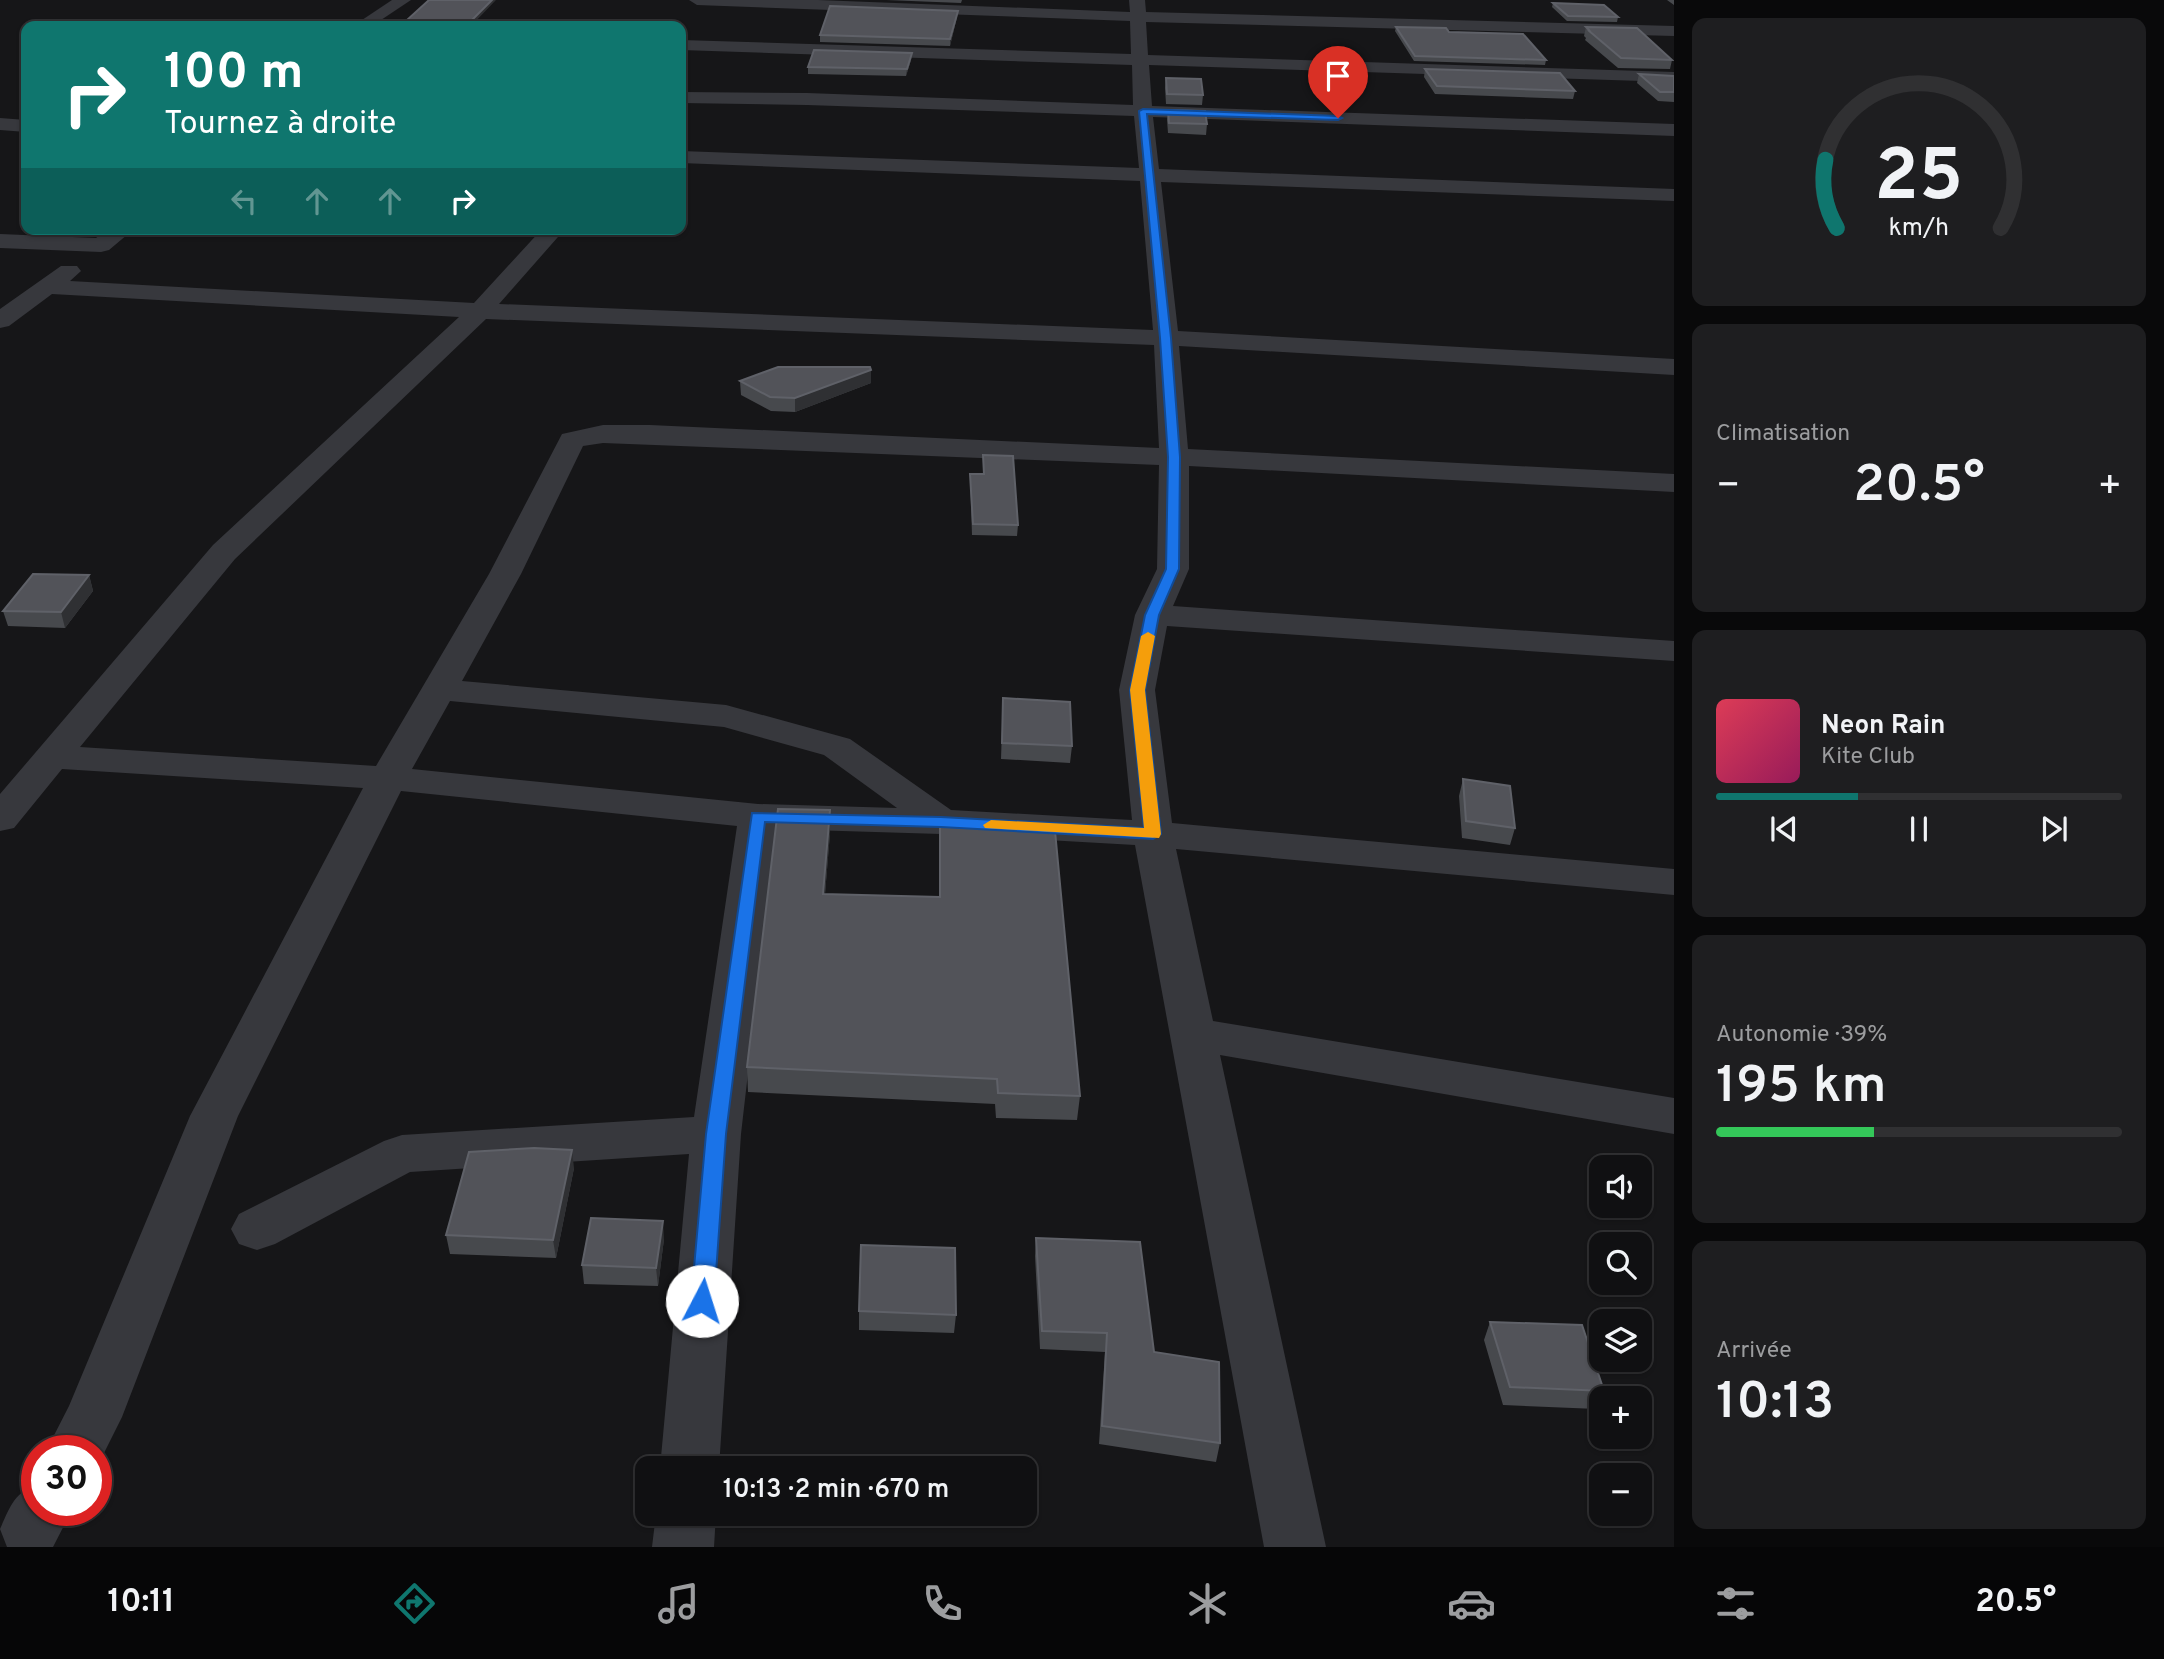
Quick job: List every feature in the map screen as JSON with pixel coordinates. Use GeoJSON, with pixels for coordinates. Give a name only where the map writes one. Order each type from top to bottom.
{"type":"FeatureCollection","features":[{"type":"Feature","properties":{"kind":"street"},"geometry":{"type":"LineString","coordinates":[[369,21],[403,0]]}},
{"type":"Feature","properties":{"kind":"street"},"geometry":{"type":"LineString","coordinates":[[697,0],[1138,9],[1674,31]]}},
{"type":"Feature","properties":{"kind":"street"},"geometry":{"type":"LineString","coordinates":[[1138,9],[1143,111],[1166,338],[1174,457],[1173,569],[1152,615],[1137,690],[1153,834],[1296,1547]]}},
{"type":"Feature","properties":{"kind":"street"},"geometry":{"type":"LineString","coordinates":[[1630,15],[1664,46]]}},
{"type":"Feature","properties":{"kind":"street"},"geometry":{"type":"LineString","coordinates":[[686,45],[1674,77]]}},
{"type":"Feature","properties":{"kind":"street"},"geometry":{"type":"LineString","coordinates":[[686,99],[820,99],[1674,130]]}},
{"type":"Feature","properties":{"kind":"street"},"geometry":{"type":"LineString","coordinates":[[0,124],[21,126]]}},
{"type":"Feature","properties":{"kind":"street"},"geometry":{"type":"LineString","coordinates":[[686,157],[1674,195]]}},
{"type":"Feature","properties":{"kind":"street"},"geometry":{"type":"LineString","coordinates":[[0,321],[49,287],[115,235]]}},
{"type":"Feature","properties":{"kind":"street"},"geometry":{"type":"LineString","coordinates":[[0,819],[225,552],[480,312],[549,235]]}},
{"type":"Feature","properties":{"kind":"street"},"geometry":{"type":"LineString","coordinates":[[0,241],[101,245]]}},
{"type":"Feature","properties":{"kind":"street"},"geometry":{"type":"LineString","coordinates":[[49,287],[480,312],[1166,338],[1674,367]]}},
{"type":"Feature","properties":{"kind":"street"},"geometry":{"type":"LineString","coordinates":[[83,1435],[214,1116],[388,778],[505,574],[572,440],[603,434],[650,434],[1674,483]]}},
{"type":"Feature","properties":{"kind":"street"},"geometry":{"type":"LineString","coordinates":[[1152,615],[1674,651]]}},
{"type":"Feature","properties":{"kind":"street"},"geometry":{"type":"LineString","coordinates":[[437,689],[726,716],[837,747],[941,822]]}},
{"type":"Feature","properties":{"kind":"street"},"geometry":{"type":"LineString","coordinates":[[53,757],[388,778],[758,816],[941,822],[1153,834],[1674,882]]}},
{"type":"Feature","properties":{"kind":"street"},"geometry":{"type":"LineString","coordinates":[[690,1456],[716,1134],[758,816]]}},
{"type":"Feature","properties":{"kind":"street"},"geometry":{"type":"LineString","coordinates":[[1194,1034],[1674,1116]]}},
{"type":"Feature","properties":{"kind":"street"},"geometry":{"type":"LineString","coordinates":[[257,1229],[401,1154],[716,1134]]}},
{"type":"Feature","properties":{"kind":"street"},"geometry":{"type":"LineString","coordinates":[[683,1547],[685,1526]]}},
{"type":"Feature","properties":{"kind":"building"},"geometry":{"type":"Polygon","coordinates":[[[429,0],[492,0],[471,21],[406,21],[429,0]]]}},
{"type":"Feature","properties":{"kind":"building"},"geometry":{"type":"Polygon","coordinates":[[[1553,3],[1604,5],[1618,17],[1568,16],[1553,3]]]}},
{"type":"Feature","properties":{"kind":"building"},"geometry":{"type":"Polygon","coordinates":[[[830,6],[958,11],[950,39],[820,35],[830,6]]]}},
{"type":"Feature","properties":{"kind":"building"},"geometry":{"type":"Polygon","coordinates":[[[1396,27],[1523,34],[1546,60],[1415,56],[1396,27]]]}},
{"type":"Feature","properties":{"kind":"building"},"geometry":{"type":"Polygon","coordinates":[[[1586,27],[1637,28],[1672,60],[1621,58],[1586,27]]]}},
{"type":"Feature","properties":{"kind":"building"},"geometry":{"type":"Polygon","coordinates":[[[814,50],[912,53],[907,69],[808,67],[814,50]]]}},
{"type":"Feature","properties":{"kind":"building"},"geometry":{"type":"Polygon","coordinates":[[[1425,69],[1560,73],[1575,91],[1437,86],[1425,69]]]}},
{"type":"Feature","properties":{"kind":"building"},"geometry":{"type":"Polygon","coordinates":[[[1639,74],[1674,76],[1674,92],[1660,92],[1639,74]]]}},
{"type":"Feature","properties":{"kind":"building"},"geometry":{"type":"Polygon","coordinates":[[[1166,78],[1201,79],[1203,95],[1167,94],[1166,78]]]}},
{"type":"Feature","properties":{"kind":"building"},"geometry":{"type":"Polygon","coordinates":[[[1168,110],[1205,111],[1207,124],[1169,123],[1168,110]]]}},
{"type":"Feature","properties":{"kind":"building"},"geometry":{"type":"Polygon","coordinates":[[[778,367],[870,367],[871,370],[795,398],[770,397],[740,381],[778,367]]]}},
{"type":"Feature","properties":{"kind":"building"},"geometry":{"type":"Polygon","coordinates":[[[983,455],[1013,456],[1018,525],[973,524],[970,474],[984,474],[983,455]]]}},
{"type":"Feature","properties":{"kind":"building"},"geometry":{"type":"Polygon","coordinates":[[[33,574],[89,575],[61,612],[3,611],[33,574]]]}},
{"type":"Feature","properties":{"kind":"building"},"geometry":{"type":"Polygon","coordinates":[[[1003,698],[1070,702],[1072,746],[1002,743],[1003,698]]]}},
{"type":"Feature","properties":{"kind":"building"},"geometry":{"type":"Polygon","coordinates":[[[1463,779],[1510,786],[1515,828],[1466,821],[1463,779]]]}},
{"type":"Feature","properties":{"kind":"building"},"geometry":{"type":"Polygon","coordinates":[[[778,809],[830,810],[823,894],[940,897],[940,821],[1044,824],[1045,831],[1055,831],[1080,1096],[998,1093],[997,1079],[747,1067],[778,809]]]}},
{"type":"Feature","properties":{"kind":"building"},"geometry":{"type":"Polygon","coordinates":[[[534,1148],[572,1150],[553,1240],[446,1235],[469,1152],[534,1148]]]}},
{"type":"Feature","properties":{"kind":"building"},"geometry":{"type":"Polygon","coordinates":[[[591,1218],[663,1221],[656,1268],[582,1265],[591,1218]]]}},
{"type":"Feature","properties":{"kind":"building"},"geometry":{"type":"Polygon","coordinates":[[[1036,1238],[1140,1242],[1154,1352],[1219,1362],[1220,1443],[1102,1426],[1107,1333],[1042,1331],[1036,1238]]]}},
{"type":"Feature","properties":{"kind":"building"},"geometry":{"type":"Polygon","coordinates":[[[861,1245],[955,1248],[956,1315],[859,1311],[861,1245]]]}},
{"type":"Feature","properties":{"kind":"building"},"geometry":{"type":"Polygon","coordinates":[[[1490,1322],[1582,1325],[1589,1346],[1589,1372],[1598,1372],[1602,1386],[1589,1386],[1589,1390],[1510,1387],[1490,1322]]]}},
{"type":"Feature","properties":{"kind":"slow traffic"},"geometry":{"type":"LineString","coordinates":[[991,825],[1153,834],[1137,690],[1148,636]]}},
{"type":"Feature","properties":{"kind":"route"},"geometry":{"type":"LineString","coordinates":[[702,1301],[716,1134],[758,816],[941,822],[1153,834],[1137,690],[1152,615],[1173,569],[1174,457],[1166,338],[1143,111],[1338,118]]}}]}
